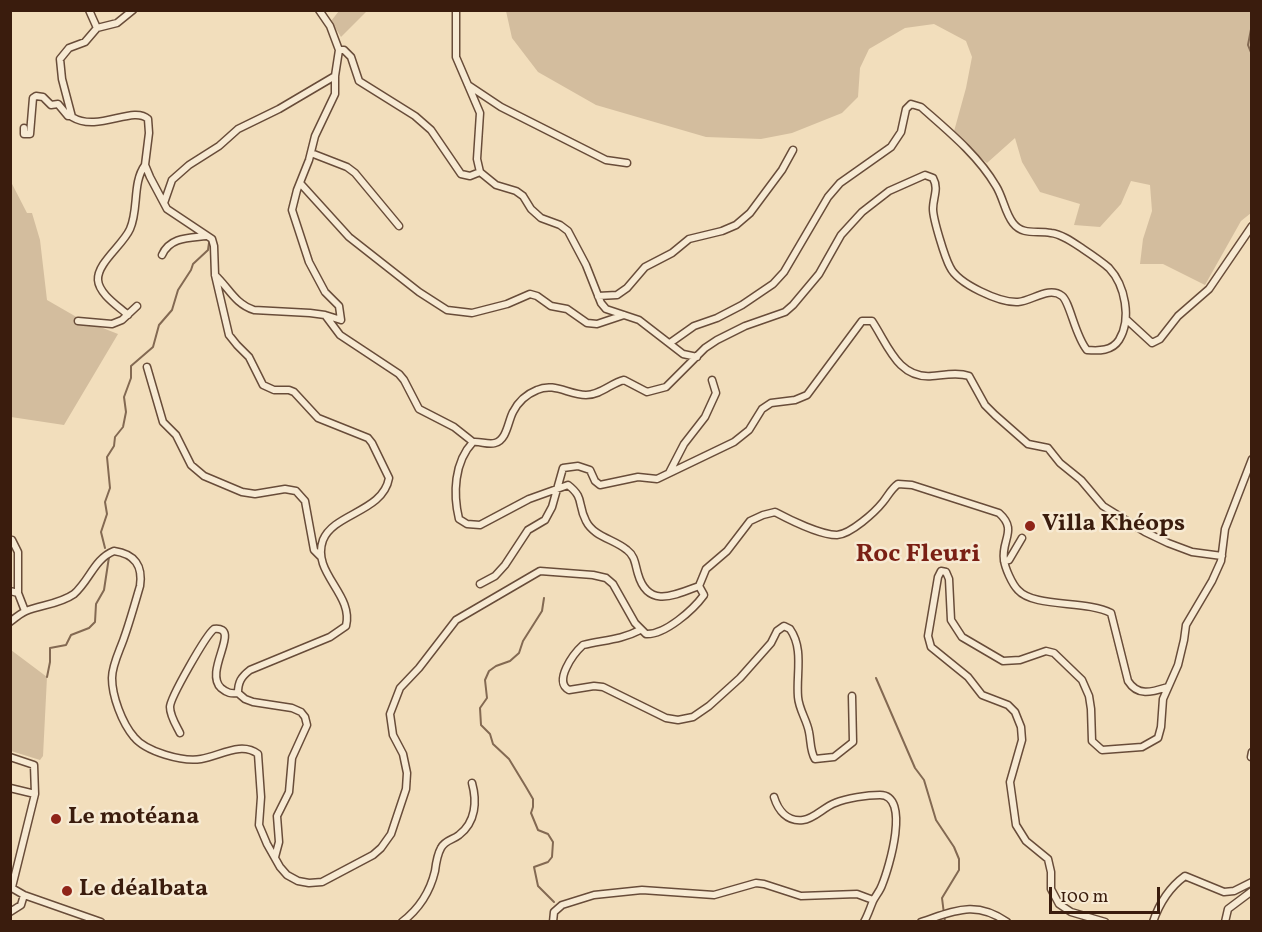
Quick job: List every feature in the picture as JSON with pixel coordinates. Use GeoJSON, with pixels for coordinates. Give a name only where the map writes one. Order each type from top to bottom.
{"type":"FeatureCollection","features":[{"type":"Feature","properties":{"kind":"street"},"geometry":{"type":"LineString","coordinates":[[89,10],[97,28]]}},
{"type":"Feature","properties":{"kind":"street"},"geometry":{"type":"LineString","coordinates":[[72,117],[62,79],[60,59],[69,48],[84,42],[97,28],[117,23],[133,10]]}},
{"type":"Feature","properties":{"kind":"street"},"geometry":{"type":"LineString","coordinates":[[214,275],[239,304],[246,308],[310,312],[338,320],[342,318],[339,306],[325,292],[314,273],[293,217],[293,200],[315,136],[334,94],[339,50],[330,26],[320,10]]}},
{"type":"Feature","properties":{"kind":"street"},"geometry":{"type":"LineString","coordinates":[[456,10],[456,57],[480,113],[477,159],[480,172],[496,185],[516,191],[541,218],[560,225],[568,231],[586,265],[597,296],[606,309],[639,320],[683,354],[697,357]]}},
{"type":"Feature","properties":{"kind":"street"},"geometry":{"type":"LineString","coordinates":[[339,50],[344,50],[351,57],[359,81],[416,116],[431,130],[461,174],[471,176],[480,172]]}},
{"type":"Feature","properties":{"kind":"street"},"geometry":{"type":"LineString","coordinates":[[164,203],[172,180],[189,165],[219,146],[238,129],[279,109],[335,76]]}},
{"type":"Feature","properties":{"kind":"street"},"geometry":{"type":"LineString","coordinates":[[468,84],[501,107],[606,160],[627,163]]}},
{"type":"Feature","properties":{"kind":"street"},"geometry":{"type":"LineString","coordinates":[[24,128],[24,134],[30,134],[33,98],[36,96],[51,105],[58,104],[68,116],[81,122],[92,123],[130,116],[145,116],[149,123],[145,165],[139,176],[130,229],[116,251],[100,268],[98,279],[105,295],[128,315]]}},
{"type":"Feature","properties":{"kind":"street"},"geometry":{"type":"LineString","coordinates":[[670,343],[694,326],[717,318],[742,305],[773,284],[784,272],[828,197],[840,183],[891,147],[901,132],[906,109],[911,105],[921,106],[972,154],[997,186],[1012,222],[1020,230],[1052,232],[1075,243],[1110,269],[1118,283],[1127,310],[1127,320],[1118,342],[1108,349],[1087,350],[1081,343],[1067,300],[1060,294],[1052,292],[1020,302],[1011,302],[982,292],[965,282],[951,269],[943,248],[933,210],[937,185],[933,178],[925,175],[889,191],[862,212],[841,235],[819,274],[785,312],[745,326],[717,340],[666,387],[646,392],[624,380],[588,396],[555,387],[544,387],[522,399],[513,412],[504,436],[499,442],[493,444],[480,441],[473,442],[469,446],[458,472],[455,488],[459,519],[467,524],[480,525],[529,500],[568,485],[578,493],[586,522],[597,534],[621,545],[633,555],[641,584],[649,593],[668,597],[699,586],[706,570],[727,551],[750,521],[775,512],[802,526],[838,535],[855,528],[884,502],[889,491],[898,484],[912,485],[999,513],[1009,527],[1004,561],[1018,591],[1039,600],[1100,607],[1111,613],[1128,681],[1133,688],[1141,692],[1168,687]]}},
{"type":"Feature","properties":{"kind":"street"},"geometry":{"type":"LineString","coordinates":[[597,296],[617,295],[627,288],[645,267],[672,253],[689,239],[736,225],[750,213],[782,170],[793,150]]}},
{"type":"Feature","properties":{"kind":"street"},"geometry":{"type":"LineString","coordinates":[[311,153],[347,166],[399,226]]}},
{"type":"Feature","properties":{"kind":"street"},"geometry":{"type":"LineString","coordinates":[[145,165],[164,203],[174,216],[212,239],[214,275],[229,335],[249,357],[263,384],[274,390],[294,392],[318,418],[368,438],[389,478],[384,491],[371,504],[331,529],[324,538],[321,557],[348,611],[346,626],[330,637],[250,670],[243,675],[238,684],[238,693]]}},
{"type":"Feature","properties":{"kind":"street"},"geometry":{"type":"LineString","coordinates":[[300,183],[349,237],[412,287],[447,310],[472,313],[507,304],[530,294],[551,306],[567,309],[587,323],[597,324],[625,315]]}},
{"type":"Feature","properties":{"kind":"street"},"geometry":{"type":"LineString","coordinates":[[1127,320],[1152,342],[1160,339],[1178,316],[1209,289],[1251,226]]}},
{"type":"Feature","properties":{"kind":"street"},"geometry":{"type":"LineString","coordinates":[[162,255],[167,246],[174,241],[207,236]]}},
{"type":"Feature","properties":{"kind":"street"},"geometry":{"type":"LineString","coordinates":[[78,321],[112,324],[122,320],[136,306]]}},
{"type":"Feature","properties":{"kind":"street"},"geometry":{"type":"LineString","coordinates":[[325,315],[340,335],[399,374],[419,409],[454,427],[473,442]]}},
{"type":"Feature","properties":{"kind":"street"},"geometry":{"type":"LineString","coordinates":[[480,584],[495,576],[505,566],[528,530],[545,520],[558,488],[563,468],[578,466],[590,470],[600,486],[638,477],[657,479],[734,442],[749,430],[762,409],[771,403],[795,400],[807,395],[862,321],[872,321],[897,361],[906,371],[925,377],[963,374],[969,376],[985,405],[995,415],[1028,444],[1048,448],[1060,463],[1081,480],[1103,506],[1124,520],[1145,532],[1192,552],[1222,556]]}},
{"type":"Feature","properties":{"kind":"street"},"geometry":{"type":"LineString","coordinates":[[147,368],[163,422],[176,435],[191,465],[204,476],[242,492],[255,494],[285,489],[296,491],[305,501],[314,550],[321,557]]}},
{"type":"Feature","properties":{"kind":"street"},"geometry":{"type":"LineString","coordinates":[[669,473],[684,444],[705,417],[716,393],[712,380]]}},
{"type":"Feature","properties":{"kind":"street"},"geometry":{"type":"LineString","coordinates":[[1105,921],[1071,912],[1059,904],[1051,889],[1048,859],[1026,840],[1016,825],[1010,783],[1022,740],[1021,727],[1015,712],[1008,705],[982,695],[968,677],[931,647],[928,636],[932,603],[941,571],[946,572],[949,579],[951,620],[962,637],[1003,661],[1020,660],[1046,651],[1054,653],[1082,680],[1090,703],[1092,741],[1102,750],[1142,747],[1158,738],[1163,699],[1178,665],[1186,625],[1212,581],[1222,556],[1225,529],[1251,459]]}},
{"type":"Feature","properties":{"kind":"street"},"geometry":{"type":"LineString","coordinates":[[1004,561],[1009,560],[1022,538]]}},
{"type":"Feature","properties":{"kind":"street"},"geometry":{"type":"LineString","coordinates":[[12,540],[18,552],[18,593],[26,611]]}},
{"type":"Feature","properties":{"kind":"street"},"geometry":{"type":"LineString","coordinates":[[10,622],[26,611],[42,608],[72,595],[89,579],[96,564],[104,555],[114,551],[121,552],[139,565],[142,573],[140,586],[112,677],[115,695],[127,728],[134,739],[143,746],[180,759],[201,759],[243,748],[251,749],[258,754],[261,797],[259,825],[274,857],[287,875],[298,881],[309,883],[322,882],[373,855],[391,834],[406,789],[407,773],[403,754],[393,735],[390,714],[400,688],[419,668],[456,620],[540,571],[606,578],[613,584],[640,630],[646,634],[660,632],[694,609],[704,595],[699,586]]}},
{"type":"Feature","properties":{"kind":"street"},"geometry":{"type":"LineString","coordinates":[[10,591],[18,593]]}},
{"type":"Feature","properties":{"kind":"street"},"geometry":{"type":"LineString","coordinates":[[640,630],[628,637],[610,642],[583,645],[564,675],[563,685],[569,690],[594,686],[609,689],[620,697],[666,718],[693,717],[710,706],[740,678],[783,626],[790,629],[796,642],[798,696],[803,718],[808,725],[815,759],[834,757],[853,742],[852,696]]}},
{"type":"Feature","properties":{"kind":"street"},"geometry":{"type":"LineString","coordinates":[[180,733],[169,705],[203,642],[214,629],[221,629],[226,637],[220,654],[216,681],[219,686],[226,692],[238,693],[253,702],[292,708],[305,717],[307,725],[292,758],[289,792],[277,816],[279,842],[274,857]]}},
{"type":"Feature","properties":{"kind":"street"},"geometry":{"type":"LineString","coordinates":[[10,757],[33,765],[35,794],[11,887],[24,895],[100,921]]}},
{"type":"Feature","properties":{"kind":"street"},"geometry":{"type":"LineString","coordinates":[[402,921],[425,897],[432,883],[440,850],[444,843],[461,834],[472,818],[476,803],[472,783]]}},
{"type":"Feature","properties":{"kind":"street"},"geometry":{"type":"LineString","coordinates":[[10,788],[35,794]]}},
{"type":"Feature","properties":{"kind":"street"},"geometry":{"type":"LineString","coordinates":[[774,797],[782,813],[792,819],[802,820],[836,802],[883,795],[892,800],[896,807],[893,841],[883,884],[864,921]]}},
{"type":"Feature","properties":{"kind":"street"},"geometry":{"type":"LineString","coordinates":[[1153,921],[1156,912],[1174,884],[1185,876],[1224,892],[1234,891],[1251,882]]}},
{"type":"Feature","properties":{"kind":"street"},"geometry":{"type":"LineString","coordinates":[[553,921],[554,912],[562,904],[574,903],[594,895],[642,890],[714,895],[756,883],[801,896],[857,894],[873,900]]}},
{"type":"Feature","properties":{"kind":"street"},"geometry":{"type":"LineString","coordinates":[[1225,921],[1228,909],[1251,891]]}},
{"type":"Feature","properties":{"kind":"street"},"geometry":{"type":"LineString","coordinates":[[10,912],[21,905],[24,895]]}},
{"type":"Feature","properties":{"kind":"street"},"geometry":{"type":"LineString","coordinates":[[921,921],[975,908],[988,910],[1006,921]]}},
{"type":"Feature","properties":{"kind":"shaded area"},"geometry":{"type":"Polygon","coordinates":[[[339,11],[367,11],[341,37],[331,21],[339,11]]]}},
{"type":"Feature","properties":{"kind":"shaded area"},"geometry":{"type":"Polygon","coordinates":[[[506,11],[1251,11],[1251,213],[1241,221],[1205,285],[1163,264],[1140,264],[1143,239],[1152,211],[1150,185],[1131,181],[1121,204],[1100,227],[1074,225],[1080,204],[1040,192],[1022,162],[1015,138],[987,163],[953,135],[972,57],[966,41],[934,24],[905,28],[869,49],[860,68],[858,97],[842,113],[792,133],[761,139],[706,137],[596,105],[538,72],[512,38],[506,11]]]}},
{"type":"Feature","properties":{"kind":"shaded area"},"geometry":{"type":"Polygon","coordinates":[[[10,180],[27,213],[32,213],[40,240],[47,300],[80,319],[118,334],[64,425],[11,417],[10,180]]]}},
{"type":"Feature","properties":{"kind":"shaded area"},"geometry":{"type":"Polygon","coordinates":[[[11,650],[47,677],[43,756],[40,760],[11,751],[11,650]]]}},
{"type":"Feature","properties":{"kind":"waterway"},"geometry":{"type":"LineString","coordinates":[[1252,24],[1248,45],[1252,55]]}},
{"type":"Feature","properties":{"kind":"waterway"},"geometry":{"type":"LineString","coordinates":[[105,548],[101,532],[107,514],[105,502],[110,488],[107,457],[114,446],[115,437],[123,427],[126,412],[124,397],[131,378],[131,366],[153,347],[159,325],[172,310],[178,290],[193,264],[208,250],[209,243]]}},
{"type":"Feature","properties":{"kind":"waterway"},"geometry":{"type":"LineString","coordinates":[[47,677],[50,648],[66,645],[71,635],[89,628],[95,622],[96,604],[104,590],[109,557]]}},
{"type":"Feature","properties":{"kind":"waterway"},"geometry":{"type":"LineString","coordinates":[[544,598],[542,611],[523,641],[519,653],[510,661],[489,671],[485,680],[487,698],[480,708],[481,725],[490,734],[493,744],[509,759],[533,799],[531,813],[538,830],[548,834],[553,842],[552,857],[548,862],[534,867],[538,886],[554,902]]}},
{"type":"Feature","properties":{"kind":"waterway"},"geometry":{"type":"LineString","coordinates":[[876,678],[915,768],[924,780],[936,820],[959,859],[959,870],[942,898],[945,922]]}},
{"type":"Feature","properties":{"kind":"place","name":"Villa Khéops"},"geometry":{"type":"Point","coordinates":[1030,526]}},
{"type":"Feature","properties":{"kind":"place","name":"Le motéana"},"geometry":{"type":"Point","coordinates":[56,819]}},
{"type":"Feature","properties":{"kind":"place","name":"Le déalbata"},"geometry":{"type":"Point","coordinates":[67,891]}},
{"type":"Feature","properties":{"kind":"district","name":"Roc Fleuri"},"geometry":{"type":"Point","coordinates":[918,556]}}]}
